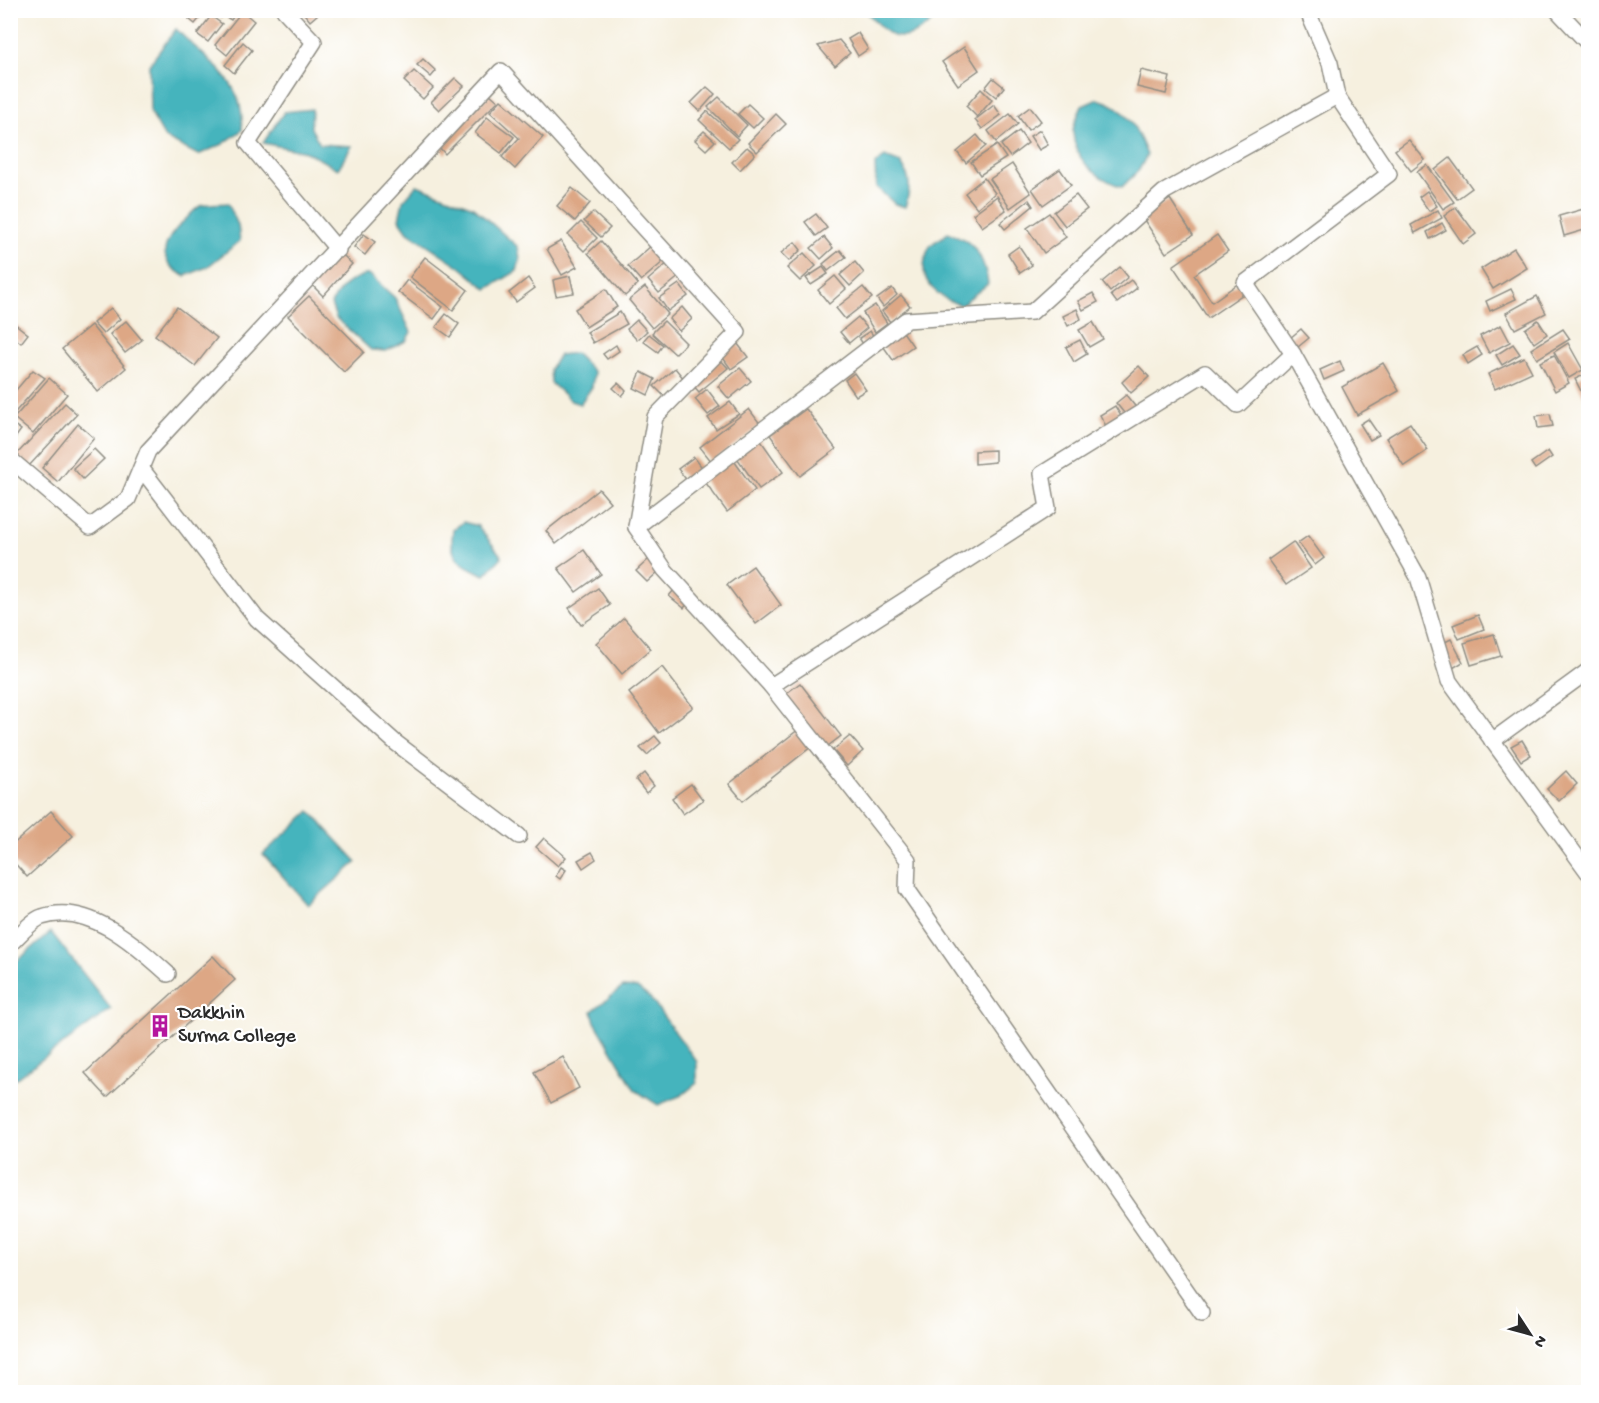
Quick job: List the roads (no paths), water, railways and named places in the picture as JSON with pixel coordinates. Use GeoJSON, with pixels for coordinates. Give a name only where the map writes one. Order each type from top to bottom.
{"type":"FeatureCollection","features":[{"type":"Feature","properties":{"kind":"street"},"geometry":{"type":"LineString","coordinates":[[284,10],[314,42],[248,143],[338,250]]}},
{"type":"Feature","properties":{"kind":"street"},"geometry":{"type":"LineString","coordinates":[[1307,10],[1330,63],[1337,96],[1389,174],[1245,283],[1293,354],[1418,578],[1449,681],[1588,872]]}},
{"type":"Feature","properties":{"kind":"street"},"geometry":{"type":"LineString","coordinates":[[1557,10],[1588,43]]}},
{"type":"Feature","properties":{"kind":"street"},"geometry":{"type":"LineString","coordinates":[[10,459],[90,527],[128,499],[148,452],[338,250],[501,71],[738,332],[655,417],[636,527],[665,570],[771,686],[908,860],[907,889],[1202,1314]]}},
{"type":"Feature","properties":{"kind":"street"},"geometry":{"type":"LineString","coordinates":[[636,527],[906,320],[1032,312],[1164,192],[1337,96]]}},
{"type":"Feature","properties":{"kind":"street"},"geometry":{"type":"LineString","coordinates":[[771,686],[1048,508],[1042,474],[1205,373],[1238,405],[1293,354]]}},
{"type":"Feature","properties":{"kind":"street"},"geometry":{"type":"LineString","coordinates":[[141,468],[258,619],[396,743],[519,836]]}},
{"type":"Feature","properties":{"kind":"street"},"geometry":{"type":"LineString","coordinates":[[1492,741],[1588,672]]}},
{"type":"Feature","properties":{"kind":"street"},"geometry":{"type":"LineString","coordinates":[[10,944],[41,917],[76,914],[137,946],[168,974]]}},
{"type":"Feature","properties":{"kind":"water"},"geometry":{"type":"Polygon","coordinates":[[[865,11],[942,11],[918,32],[896,37],[883,29],[865,11]]]}},
{"type":"Feature","properties":{"kind":"water"},"geometry":{"type":"Polygon","coordinates":[[[176,29],[222,73],[238,98],[242,113],[242,130],[223,144],[198,155],[165,138],[150,112],[149,65],[176,29]]]}},
{"type":"Feature","properties":{"kind":"water"},"geometry":{"type":"Polygon","coordinates":[[[1098,99],[1117,107],[1124,113],[1135,128],[1147,155],[1139,170],[1122,187],[1104,179],[1089,168],[1075,143],[1074,127],[1082,106],[1098,99]]]}},
{"type":"Feature","properties":{"kind":"water"},"geometry":{"type":"Polygon","coordinates":[[[312,109],[311,128],[320,144],[352,146],[338,169],[306,152],[263,143],[284,112],[312,109]]]}},
{"type":"Feature","properties":{"kind":"water"},"geometry":{"type":"Polygon","coordinates":[[[885,157],[901,163],[907,174],[909,189],[905,207],[895,204],[876,187],[875,164],[885,157]]]}},
{"type":"Feature","properties":{"kind":"water"},"geometry":{"type":"Polygon","coordinates":[[[417,185],[473,207],[518,247],[520,259],[517,271],[487,289],[459,266],[408,232],[399,219],[403,201],[417,185]]]}},
{"type":"Feature","properties":{"kind":"water"},"geometry":{"type":"Polygon","coordinates":[[[228,203],[238,225],[240,241],[207,267],[185,276],[175,270],[165,256],[165,249],[172,234],[200,206],[228,203]]]}},
{"type":"Feature","properties":{"kind":"water"},"geometry":{"type":"Polygon","coordinates":[[[948,233],[965,240],[977,251],[984,266],[988,284],[961,305],[938,294],[928,282],[925,274],[924,266],[929,248],[948,233]]]}},
{"type":"Feature","properties":{"kind":"water"},"geometry":{"type":"Polygon","coordinates":[[[369,274],[395,298],[411,332],[406,341],[386,351],[371,350],[336,318],[331,304],[346,284],[369,274]]]}},
{"type":"Feature","properties":{"kind":"water"},"geometry":{"type":"Polygon","coordinates":[[[575,353],[594,372],[592,387],[580,404],[571,401],[551,383],[550,369],[559,355],[575,353]]]}},
{"type":"Feature","properties":{"kind":"water"},"geometry":{"type":"Polygon","coordinates":[[[463,522],[478,526],[502,557],[485,575],[463,564],[455,555],[453,530],[463,522]]]}},
{"type":"Feature","properties":{"kind":"water"},"geometry":{"type":"Polygon","coordinates":[[[310,811],[357,862],[308,905],[263,854],[310,811]]]}},
{"type":"Feature","properties":{"kind":"water"},"geometry":{"type":"Polygon","coordinates":[[[51,932],[111,1009],[11,1082],[11,966],[51,932]]]}},
{"type":"Feature","properties":{"kind":"water"},"geometry":{"type":"Polygon","coordinates":[[[623,987],[637,988],[650,998],[697,1062],[697,1083],[682,1095],[658,1105],[635,1090],[595,1022],[592,1011],[623,987]]]}},
{"type":"Feature","properties":{"kind":"place","name":"Dakkhin Surma College"},"geometry":{"type":"Point","coordinates":[160,1026]}}]}
